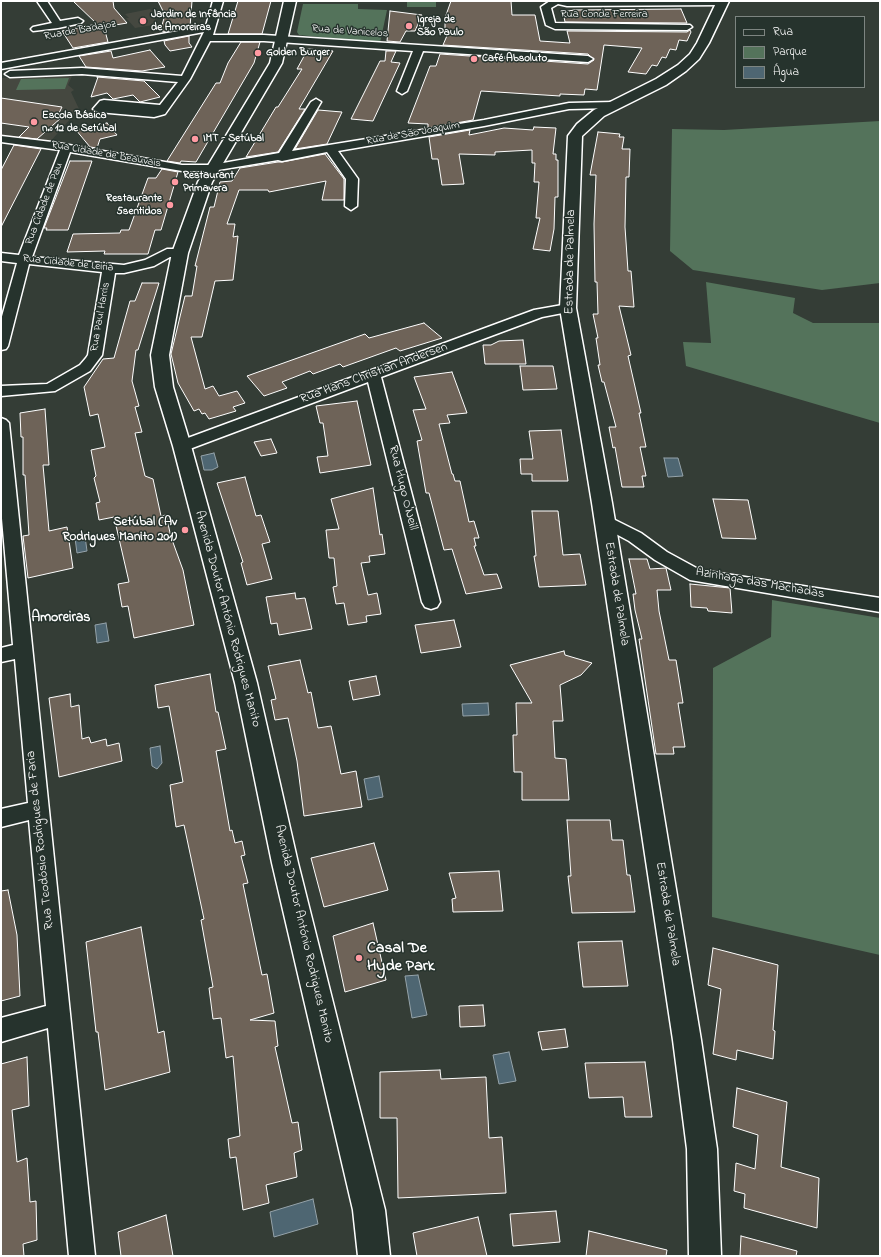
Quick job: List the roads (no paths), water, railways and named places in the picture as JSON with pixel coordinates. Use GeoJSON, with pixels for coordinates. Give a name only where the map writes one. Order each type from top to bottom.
{"type":"FeatureCollection","features":[{"type":"Feature","properties":{"kind":"street"},"geometry":{"type":"LineString","coordinates":[[42,1],[58,25]]}},
{"type":"Feature","properties":{"kind":"street"},"geometry":{"type":"LineString","coordinates":[[163,108],[185,79],[207,38],[218,1]]}},
{"type":"Feature","properties":{"kind":"street","name":"Avenida Doutor António Rodrigues Manito"},"geometry":{"type":"LineString","coordinates":[[290,1],[276,63],[205,182],[180,253],[160,355],[164,387],[182,446],[246,683],[285,863],[369,1210],[374,1256]]}},
{"type":"Feature","properties":{"kind":"street"},"geometry":{"type":"LineString","coordinates":[[557,1],[567,3],[723,2]]}},
{"type":"Feature","properties":{"kind":"street","name":"Rua Conde Ferreira"},"geometry":{"type":"LineString","coordinates":[[557,1],[546,7],[551,25],[555,26],[687,27]]}},
{"type":"Feature","properties":{"kind":"street","name":"Estrada de Palmela"},"geometry":{"type":"LineString","coordinates":[[705,1256],[702,1149],[688,1048],[605,521],[568,308],[575,136],[582,127],[599,113],[661,82],[682,68],[695,56],[723,2]]}},
{"type":"Feature","properties":{"kind":"street"},"geometry":{"type":"LineString","coordinates":[[36,28],[78,21]]}},
{"type":"Feature","properties":{"kind":"street","name":"Rua de Badajoz"},"geometry":{"type":"LineString","coordinates":[[1,60],[163,37],[211,28]]}},
{"type":"Feature","properties":{"kind":"street","name":"Rua de Vanicelos"},"geometry":{"type":"LineString","coordinates":[[207,38],[281,40],[588,59]]}},
{"type":"Feature","properties":{"kind":"street"},"geometry":{"type":"LineString","coordinates":[[402,91],[419,48]]}},
{"type":"Feature","properties":{"kind":"street"},"geometry":{"type":"LineString","coordinates":[[1,74],[82,71],[185,79]]}},
{"type":"Feature","properties":{"kind":"street"},"geometry":{"type":"LineString","coordinates":[[282,158],[316,102]]}},
{"type":"Feature","properties":{"kind":"street","name":"Rua de São Joaquim"},"geometry":{"type":"LineString","coordinates":[[212,168],[282,158],[330,148],[484,123],[569,106],[614,105]]}},
{"type":"Feature","properties":{"kind":"street","name":"Rua Cidade de Beauvais"},"geometry":{"type":"LineString","coordinates":[[1,139],[66,148],[182,168],[212,168]]}},
{"type":"Feature","properties":{"kind":"street","name":"Rua Cidade de Pau"},"geometry":{"type":"LineString","coordinates":[[1,346],[24,260],[66,148]]}},
{"type":"Feature","properties":{"kind":"street"},"geometry":{"type":"LineString","coordinates":[[330,148],[352,179],[351,206]]}},
{"type":"Feature","properties":{"kind":"street","name":"Rua Cidade de Leiria"},"geometry":{"type":"LineString","coordinates":[[1,257],[109,269],[136,267],[167,253],[180,253]]}},
{"type":"Feature","properties":{"kind":"street","name":"Rua Paul Harris"},"geometry":{"type":"LineString","coordinates":[[1,391],[50,388],[79,372],[91,361],[95,354],[109,269]]}},
{"type":"Feature","properties":{"kind":"street","name":"Rua Hans Christian Andersen"},"geometry":{"type":"LineString","coordinates":[[182,446],[539,313],[568,308]]}},
{"type":"Feature","properties":{"kind":"street","name":"Rua Hugo O'Neill"},"geometry":{"type":"LineString","coordinates":[[373,375],[431,602]]}},
{"type":"Feature","properties":{"kind":"street","name":"Rua Teodósio Rodrigues de Faria"},"geometry":{"type":"LineString","coordinates":[[1,423],[5,523],[22,650],[39,809],[82,1256]]}},
{"type":"Feature","properties":{"kind":"street","name":"Azinhaga das Machadas"},"geometry":{"type":"LineString","coordinates":[[605,521],[635,537],[661,556],[696,576],[880,605]]}},
{"type":"Feature","properties":{"kind":"street"},"geometry":{"type":"LineString","coordinates":[[1,655],[22,650]]}},
{"type":"Feature","properties":{"kind":"street"},"geometry":{"type":"LineString","coordinates":[[1,818],[39,809]]}},
{"type":"Feature","properties":{"kind":"street"},"geometry":{"type":"LineString","coordinates":[[1,1030],[58,1014]]}},
{"type":"Feature","properties":{"kind":"water"},"geometry":{"type":"Polygon","coordinates":[[[214,453],[218,467],[212,470],[204,470],[201,456],[214,453]]]}},
{"type":"Feature","properties":{"kind":"water"},"geometry":{"type":"Polygon","coordinates":[[[664,458],[678,458],[683,476],[668,477],[664,458]]]}},
{"type":"Feature","properties":{"kind":"water"},"geometry":{"type":"Polygon","coordinates":[[[85,536],[87,551],[77,553],[75,538],[85,536]]]}},
{"type":"Feature","properties":{"kind":"water"},"geometry":{"type":"Polygon","coordinates":[[[106,623],[109,641],[97,643],[95,625],[106,623]]]}},
{"type":"Feature","properties":{"kind":"water"},"geometry":{"type":"Polygon","coordinates":[[[488,703],[489,715],[463,716],[462,704],[488,703]]]}},
{"type":"Feature","properties":{"kind":"water"},"geometry":{"type":"Polygon","coordinates":[[[160,746],[162,763],[157,769],[152,766],[150,748],[160,746]]]}},
{"type":"Feature","properties":{"kind":"water"},"geometry":{"type":"Polygon","coordinates":[[[379,776],[383,797],[368,800],[364,779],[379,776]]]}},
{"type":"Feature","properties":{"kind":"water"},"geometry":{"type":"Polygon","coordinates":[[[418,975],[427,1015],[412,1018],[405,976],[418,975]]]}},
{"type":"Feature","properties":{"kind":"water"},"geometry":{"type":"Polygon","coordinates":[[[509,1052],[516,1081],[499,1084],[493,1055],[509,1052]]]}},
{"type":"Feature","properties":{"kind":"water"},"geometry":{"type":"Polygon","coordinates":[[[313,1199],[318,1224],[274,1237],[270,1212],[313,1199]]]}},
{"type":"Feature","properties":{"kind":"place","name":"Jardim de Infância de Amoreiras"},"geometry":{"type":"Point","coordinates":[143,21]}},
{"type":"Feature","properties":{"kind":"place","name":"Igreja de São Paulo"},"geometry":{"type":"Point","coordinates":[409,26]}},
{"type":"Feature","properties":{"kind":"place","name":"Golden Burger"},"geometry":{"type":"Point","coordinates":[258,53]}},
{"type":"Feature","properties":{"kind":"place","name":"Café Absoluto"},"geometry":{"type":"Point","coordinates":[474,59]}},
{"type":"Feature","properties":{"kind":"place","name":"Escola Básica n.º 12 de Setúbal"},"geometry":{"type":"Point","coordinates":[34,122]}},
{"type":"Feature","properties":{"kind":"place","name":"IMT - Setúbal"},"geometry":{"type":"Point","coordinates":[195,139]}},
{"type":"Feature","properties":{"kind":"place","name":"Restaurant Primavera"},"geometry":{"type":"Point","coordinates":[175,182]}},
{"type":"Feature","properties":{"kind":"place","name":"Restaurante 5sentidos"},"geometry":{"type":"Point","coordinates":[170,205]}},
{"type":"Feature","properties":{"kind":"place","name":"Setúbal (Av Rodrigues Manito 201)"},"geometry":{"type":"Point","coordinates":[185,530]}},
{"type":"Feature","properties":{"kind":"place","name":"Casal De Hyde Park"},"geometry":{"type":"Point","coordinates":[359,958]}},
{"type":"Feature","properties":{"kind":"district","name":"Amoreiras"},"geometry":{"type":"Point","coordinates":[61,619]}}]}
